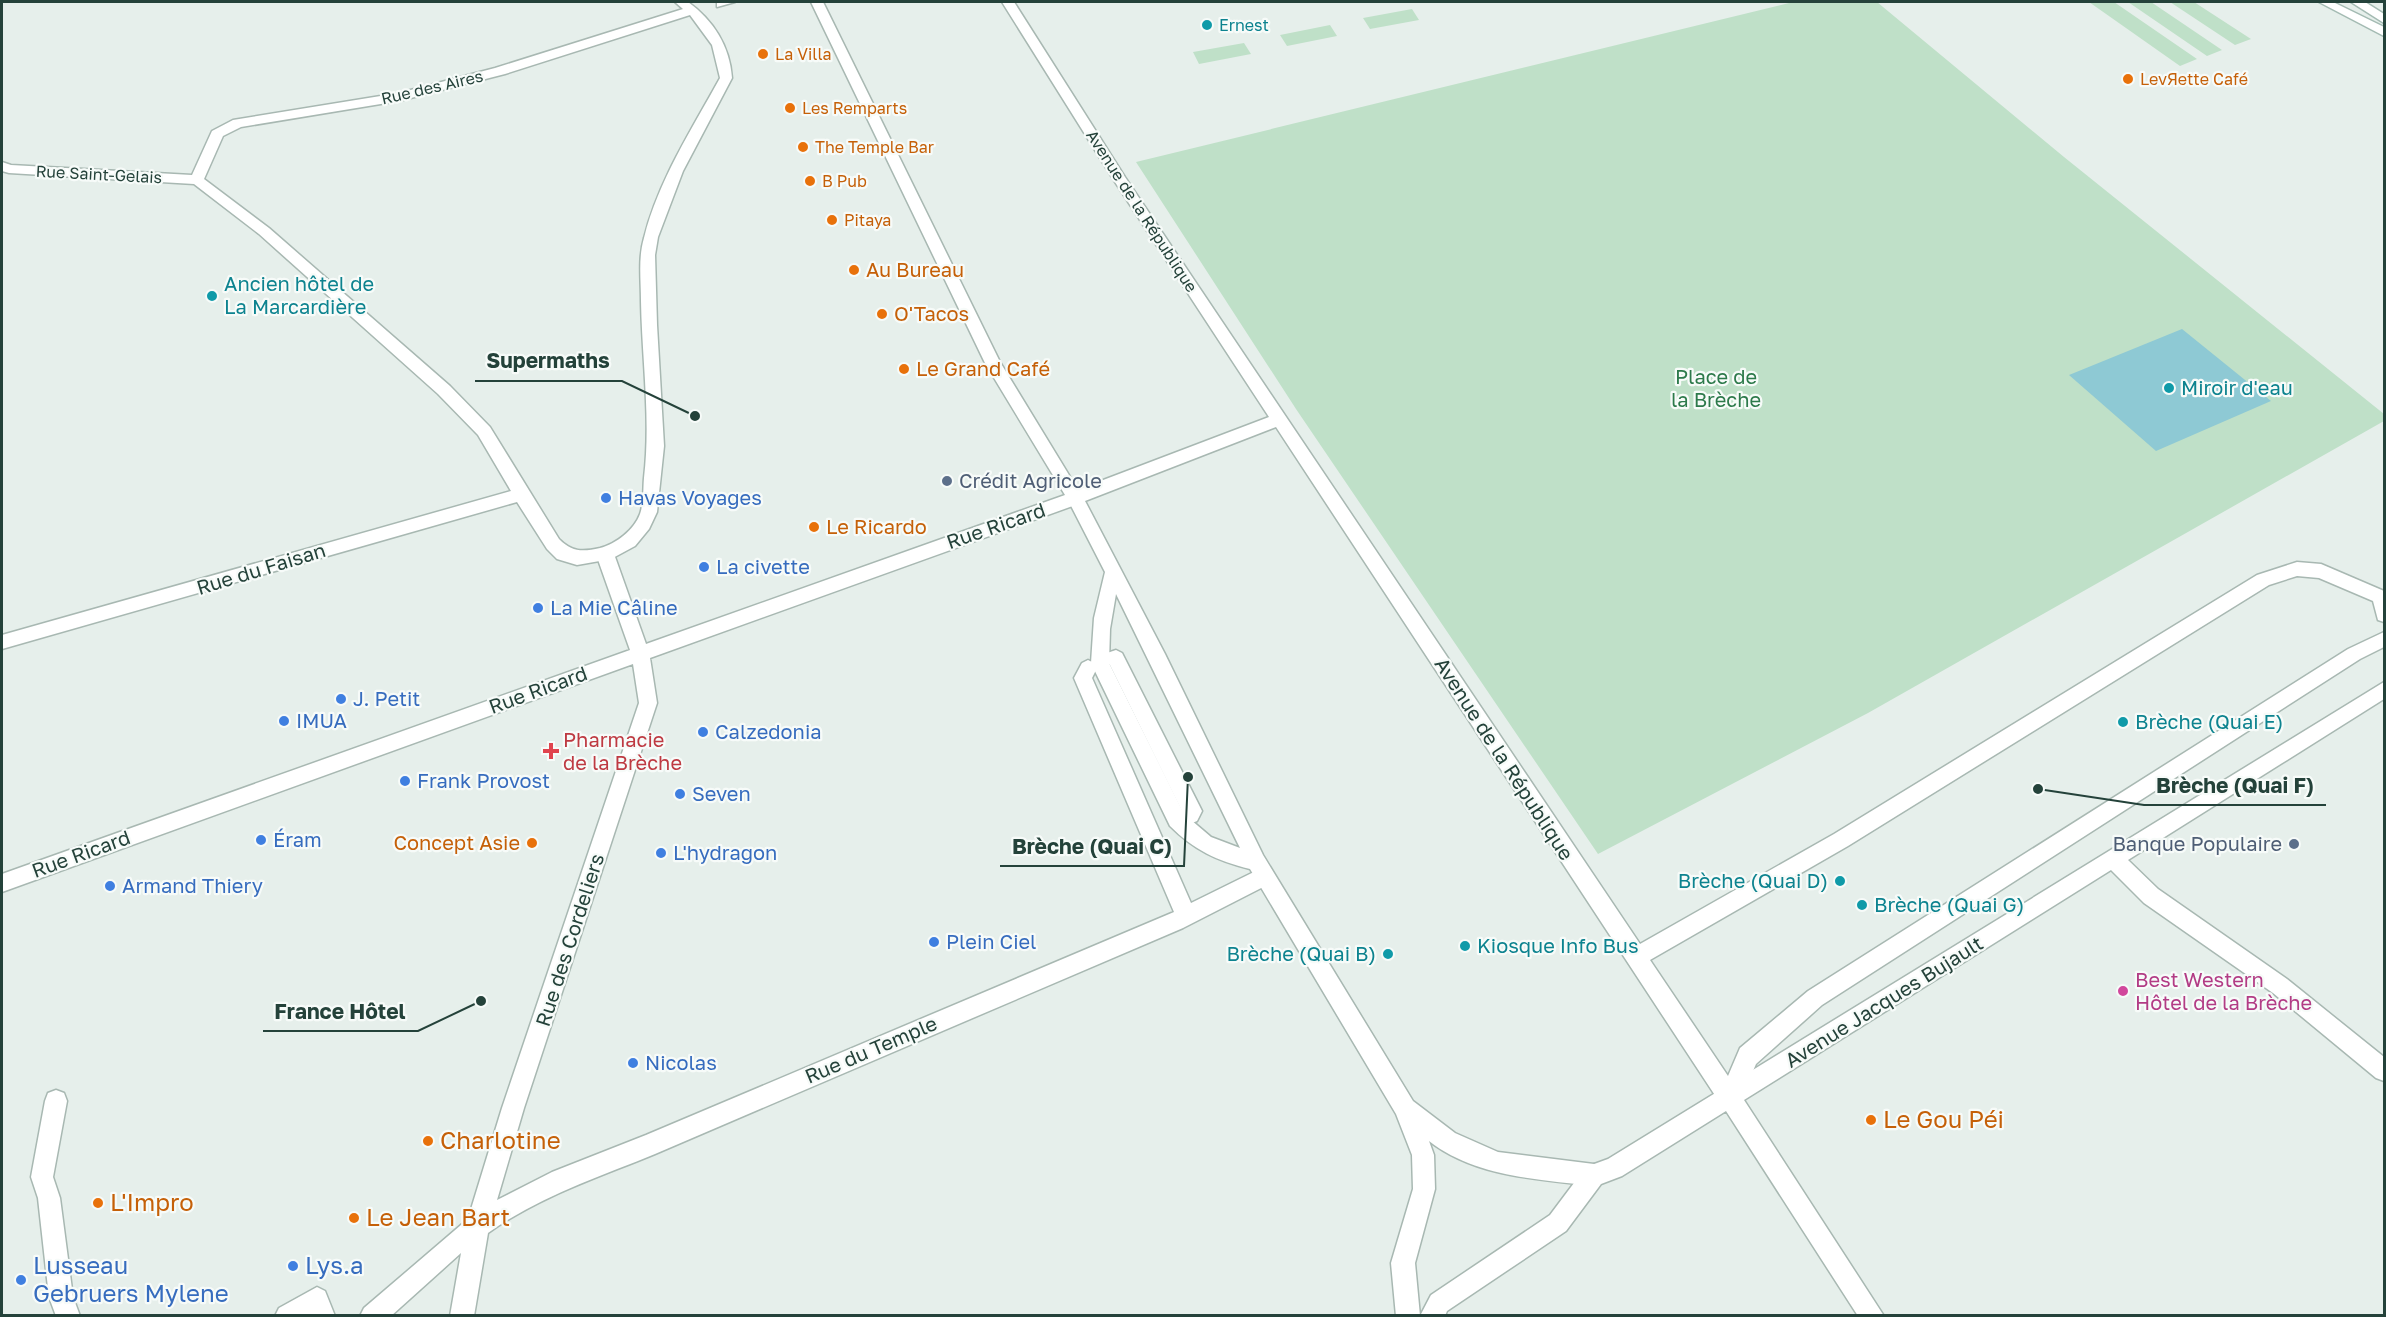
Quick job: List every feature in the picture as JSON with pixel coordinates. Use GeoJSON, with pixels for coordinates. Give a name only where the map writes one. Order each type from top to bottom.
{"type":"FeatureCollection","features":[{"type":"Feature","properties":{"kind":"street"},"geometry":{"type":"LineString","coordinates":[[817,2],[993,363],[1075,498],[1159,659],[1260,868],[1405,1108],[1423,1155],[1424,1189],[1403,1263],[1408,1316]]}},
{"type":"Feature","properties":{"kind":"street","name":"Avenue de la République"},"geometry":{"type":"LineString","coordinates":[[1008,2],[1114,169],[1872,1316]]}},
{"type":"Feature","properties":{"kind":"street"},"geometry":{"type":"LineString","coordinates":[[2325,2],[2385,32]]}},
{"type":"Feature","properties":{"kind":"street"},"geometry":{"type":"LineString","coordinates":[[2357,2],[2385,19]]}},
{"type":"Feature","properties":{"kind":"street"},"geometry":{"type":"LineString","coordinates":[[197,180],[264,231],[444,390],[484,431],[521,494],[563,555],[577,558],[605,554],[629,541],[641,529],[649,512],[656,446],[649,325],[648,255],[651,237],[676,171],[726,78],[726,63],[708,25],[687,6]]}},
{"type":"Feature","properties":{"kind":"street","name":"Rue des Aires"},"geometry":{"type":"LineString","coordinates":[[197,180],[217,134],[238,123],[399,98],[500,71],[687,6]]}},
{"type":"Feature","properties":{"kind":"street","name":"Rue Saint-Gelais"},"geometry":{"type":"LineString","coordinates":[[2,166],[9,170],[197,180]]}},
{"type":"Feature","properties":{"kind":"street"},"geometry":{"type":"LineString","coordinates":[[1075,498],[1280,419]]}},
{"type":"Feature","properties":{"kind":"street","name":"Rue du Faisan"},"geometry":{"type":"LineString","coordinates":[[2,642],[521,494]]}},
{"type":"Feature","properties":{"kind":"street","name":"Rue Ricard"},"geometry":{"type":"LineString","coordinates":[[2,883],[1075,498]]}},
{"type":"Feature","properties":{"kind":"street","name":"Rue des Cordeliers"},"geometry":{"type":"LineString","coordinates":[[462,1316],[478,1225],[513,1108],[648,703],[640,653],[605,554]]}},
{"type":"Feature","properties":{"kind":"street"},"geometry":{"type":"LineString","coordinates":[[1636,957],[1841,840],[2263,580],[2297,568],[2321,571],[2383,602]]}},
{"type":"Feature","properties":{"kind":"street"},"geometry":{"type":"LineString","coordinates":[[1113,573],[1098,641],[1100,663],[1177,820],[1194,838],[1215,852],[1260,868]]}},
{"type":"Feature","properties":{"kind":"street"},"geometry":{"type":"LineString","coordinates":[[1730,1098],[1748,1056],[1815,998],[2384,634]]}},
{"type":"Feature","properties":{"kind":"street"},"geometry":{"type":"LineString","coordinates":[[1113,658],[1116,658],[1192,811],[1190,815]]}},
{"type":"Feature","properties":{"kind":"street"},"geometry":{"type":"LineString","coordinates":[[1088,668],[1083,678],[1186,916]]}},
{"type":"Feature","properties":{"kind":"street","name":"Avenue Jacques Bujault"},"geometry":{"type":"LineString","coordinates":[[1594,1175],[1614,1168],[1730,1098],[2385,690]]}},
{"type":"Feature","properties":{"kind":"street"},"geometry":{"type":"LineString","coordinates":[[2112,858],[2151,897],[2280,986],[2385,1070]]}},
{"type":"Feature","properties":{"kind":"street","name":"Rue du Temple"},"geometry":{"type":"LineString","coordinates":[[372,1316],[478,1225],[539,1189],[575,1172],[647,1146],[1186,916],[1260,868]]}},
{"type":"Feature","properties":{"kind":"street"},"geometry":{"type":"LineString","coordinates":[[56,1101],[42,1177],[49,1198],[61,1297],[68,1316]]}},
{"type":"Feature","properties":{"kind":"street"},"geometry":{"type":"LineString","coordinates":[[1405,1108],[1447,1141],[1498,1163],[1594,1175],[1558,1223],[1439,1303],[1432,1316]]}},
{"type":"Feature","properties":{"kind":"street"},"geometry":{"type":"LineString","coordinates":[[287,1316],[317,1299],[323,1316]]}},
{"type":"Feature","properties":{"kind":"green space","name":"Place de la Brèche"},"geometry":{"type":"Polygon","coordinates":[[[1793,2],[1877,2],[2064,157],[2384,414],[2384,421],[1868,713],[1598,854],[1296,409],[1136,162],[1793,2]]]}},
{"type":"Feature","properties":{"kind":"green space"},"geometry":{"type":"Polygon","coordinates":[[[2089,2],[2114,2],[2197,59],[2180,66],[2089,2]]]}},
{"type":"Feature","properties":{"kind":"green space"},"geometry":{"type":"Polygon","coordinates":[[[2128,2],[2151,2],[2222,50],[2207,56],[2128,2]]]}},
{"type":"Feature","properties":{"kind":"green space"},"geometry":{"type":"Polygon","coordinates":[[[2170,2],[2194,2],[2251,39],[2235,45],[2170,2]]]}},
{"type":"Feature","properties":{"kind":"green space"},"geometry":{"type":"Polygon","coordinates":[[[1412,9],[1419,20],[1370,29],[1363,18],[1412,9]]]}},
{"type":"Feature","properties":{"kind":"green space"},"geometry":{"type":"Polygon","coordinates":[[[1330,25],[1337,36],[1287,46],[1280,35],[1330,25]]]}},
{"type":"Feature","properties":{"kind":"green space"},"geometry":{"type":"Polygon","coordinates":[[[1244,43],[1251,54],[1199,64],[1193,52],[1244,43]]]}},
{"type":"Feature","properties":{"kind":"water","name":"Miroir d'eau"},"geometry":{"type":"Polygon","coordinates":[[[2182,329],[2271,401],[2156,451],[2069,375],[2182,329]]]}},
{"type":"Feature","properties":{"kind":"place","name":"Ernest"},"geometry":{"type":"Point","coordinates":[1207,25]}},
{"type":"Feature","properties":{"kind":"place","name":"La Villa"},"geometry":{"type":"Point","coordinates":[763,54]}},
{"type":"Feature","properties":{"kind":"place","name":"LevЯette Café"},"geometry":{"type":"Point","coordinates":[2128,79]}},
{"type":"Feature","properties":{"kind":"place","name":"Les Remparts"},"geometry":{"type":"Point","coordinates":[790,108]}},
{"type":"Feature","properties":{"kind":"place","name":"The Temple Bar"},"geometry":{"type":"Point","coordinates":[803,147]}},
{"type":"Feature","properties":{"kind":"place","name":"B Pub"},"geometry":{"type":"Point","coordinates":[810,181]}},
{"type":"Feature","properties":{"kind":"place","name":"Pitaya"},"geometry":{"type":"Point","coordinates":[832,220]}},
{"type":"Feature","properties":{"kind":"place","name":"Au Bureau"},"geometry":{"type":"Point","coordinates":[854,270]}},
{"type":"Feature","properties":{"kind":"place","name":"Ancien hôtel de La Marcardière"},"geometry":{"type":"Point","coordinates":[212,296]}},
{"type":"Feature","properties":{"kind":"place","name":"O'Tacos"},"geometry":{"type":"Point","coordinates":[882,314]}},
{"type":"Feature","properties":{"kind":"place","name":"Le Grand Café"},"geometry":{"type":"Point","coordinates":[904,369]}},
{"type":"Feature","properties":{"kind":"place","name":"Miroir d'eau"},"geometry":{"type":"Point","coordinates":[2169,388]}},
{"type":"Feature","properties":{"kind":"place","name":"Supermaths"},"geometry":{"type":"Point","coordinates":[695,416]}},
{"type":"Feature","properties":{"kind":"place","name":"Crédit Agricole"},"geometry":{"type":"Point","coordinates":[947,481]}},
{"type":"Feature","properties":{"kind":"place","name":"Havas Voyages"},"geometry":{"type":"Point","coordinates":[606,498]}},
{"type":"Feature","properties":{"kind":"place","name":"Le Ricardo"},"geometry":{"type":"Point","coordinates":[814,527]}},
{"type":"Feature","properties":{"kind":"place","name":"La civette"},"geometry":{"type":"Point","coordinates":[704,567]}},
{"type":"Feature","properties":{"kind":"place","name":"La Mie Câline"},"geometry":{"type":"Point","coordinates":[538,608]}},
{"type":"Feature","properties":{"kind":"place","name":"J. Petit"},"geometry":{"type":"Point","coordinates":[341,699]}},
{"type":"Feature","properties":{"kind":"place","name":"IMUA"},"geometry":{"type":"Point","coordinates":[284,721]}},
{"type":"Feature","properties":{"kind":"place","name":"Brèche (Quai E)"},"geometry":{"type":"Point","coordinates":[2123,722]}},
{"type":"Feature","properties":{"kind":"place","name":"Calzedonia"},"geometry":{"type":"Point","coordinates":[703,732]}},
{"type":"Feature","properties":{"kind":"place","name":"Pharmacie de la Brèche"},"geometry":{"type":"Point","coordinates":[551,751]}},
{"type":"Feature","properties":{"kind":"place","name":"Brèche (Quai C)"},"geometry":{"type":"Point","coordinates":[1188,777]}},
{"type":"Feature","properties":{"kind":"place","name":"Frank Provost"},"geometry":{"type":"Point","coordinates":[405,781]}},
{"type":"Feature","properties":{"kind":"place","name":"Brèche (Quai F)"},"geometry":{"type":"Point","coordinates":[2038,789]}},
{"type":"Feature","properties":{"kind":"place","name":"Seven"},"geometry":{"type":"Point","coordinates":[680,794]}},
{"type":"Feature","properties":{"kind":"place","name":"Éram"},"geometry":{"type":"Point","coordinates":[261,840]}},
{"type":"Feature","properties":{"kind":"place","name":"Concept Asie"},"geometry":{"type":"Point","coordinates":[532,843]}},
{"type":"Feature","properties":{"kind":"place","name":"Banque Populaire"},"geometry":{"type":"Point","coordinates":[2294,844]}},
{"type":"Feature","properties":{"kind":"place","name":"L'hydragon"},"geometry":{"type":"Point","coordinates":[661,853]}},
{"type":"Feature","properties":{"kind":"place","name":"Brèche (Quai D)"},"geometry":{"type":"Point","coordinates":[1840,881]}},
{"type":"Feature","properties":{"kind":"place","name":"Armand Thiery"},"geometry":{"type":"Point","coordinates":[110,886]}},
{"type":"Feature","properties":{"kind":"place","name":"Brèche (Quai G)"},"geometry":{"type":"Point","coordinates":[1862,905]}},
{"type":"Feature","properties":{"kind":"place","name":"Plein Ciel"},"geometry":{"type":"Point","coordinates":[934,942]}},
{"type":"Feature","properties":{"kind":"place","name":"Kiosque Info Bus"},"geometry":{"type":"Point","coordinates":[1465,946]}},
{"type":"Feature","properties":{"kind":"place","name":"Brèche (Quai B)"},"geometry":{"type":"Point","coordinates":[1388,954]}},
{"type":"Feature","properties":{"kind":"place","name":"Best Western Hôtel de la Brèche"},"geometry":{"type":"Point","coordinates":[2123,991]}},
{"type":"Feature","properties":{"kind":"place","name":"France Hôtel"},"geometry":{"type":"Point","coordinates":[481,1001]}},
{"type":"Feature","properties":{"kind":"place","name":"Nicolas"},"geometry":{"type":"Point","coordinates":[633,1063]}},
{"type":"Feature","properties":{"kind":"place","name":"Le Gou Péi"},"geometry":{"type":"Point","coordinates":[1871,1120]}},
{"type":"Feature","properties":{"kind":"place","name":"Charlotine"},"geometry":{"type":"Point","coordinates":[428,1141]}},
{"type":"Feature","properties":{"kind":"place","name":"L'Impro"},"geometry":{"type":"Point","coordinates":[98,1203]}},
{"type":"Feature","properties":{"kind":"place","name":"Le Jean Bart"},"geometry":{"type":"Point","coordinates":[354,1218]}},
{"type":"Feature","properties":{"kind":"place","name":"Lys.a"},"geometry":{"type":"Point","coordinates":[293,1266]}},
{"type":"Feature","properties":{"kind":"place","name":"Lusseau Gebruers Mylene"},"geometry":{"type":"Point","coordinates":[21,1280]}}]}
